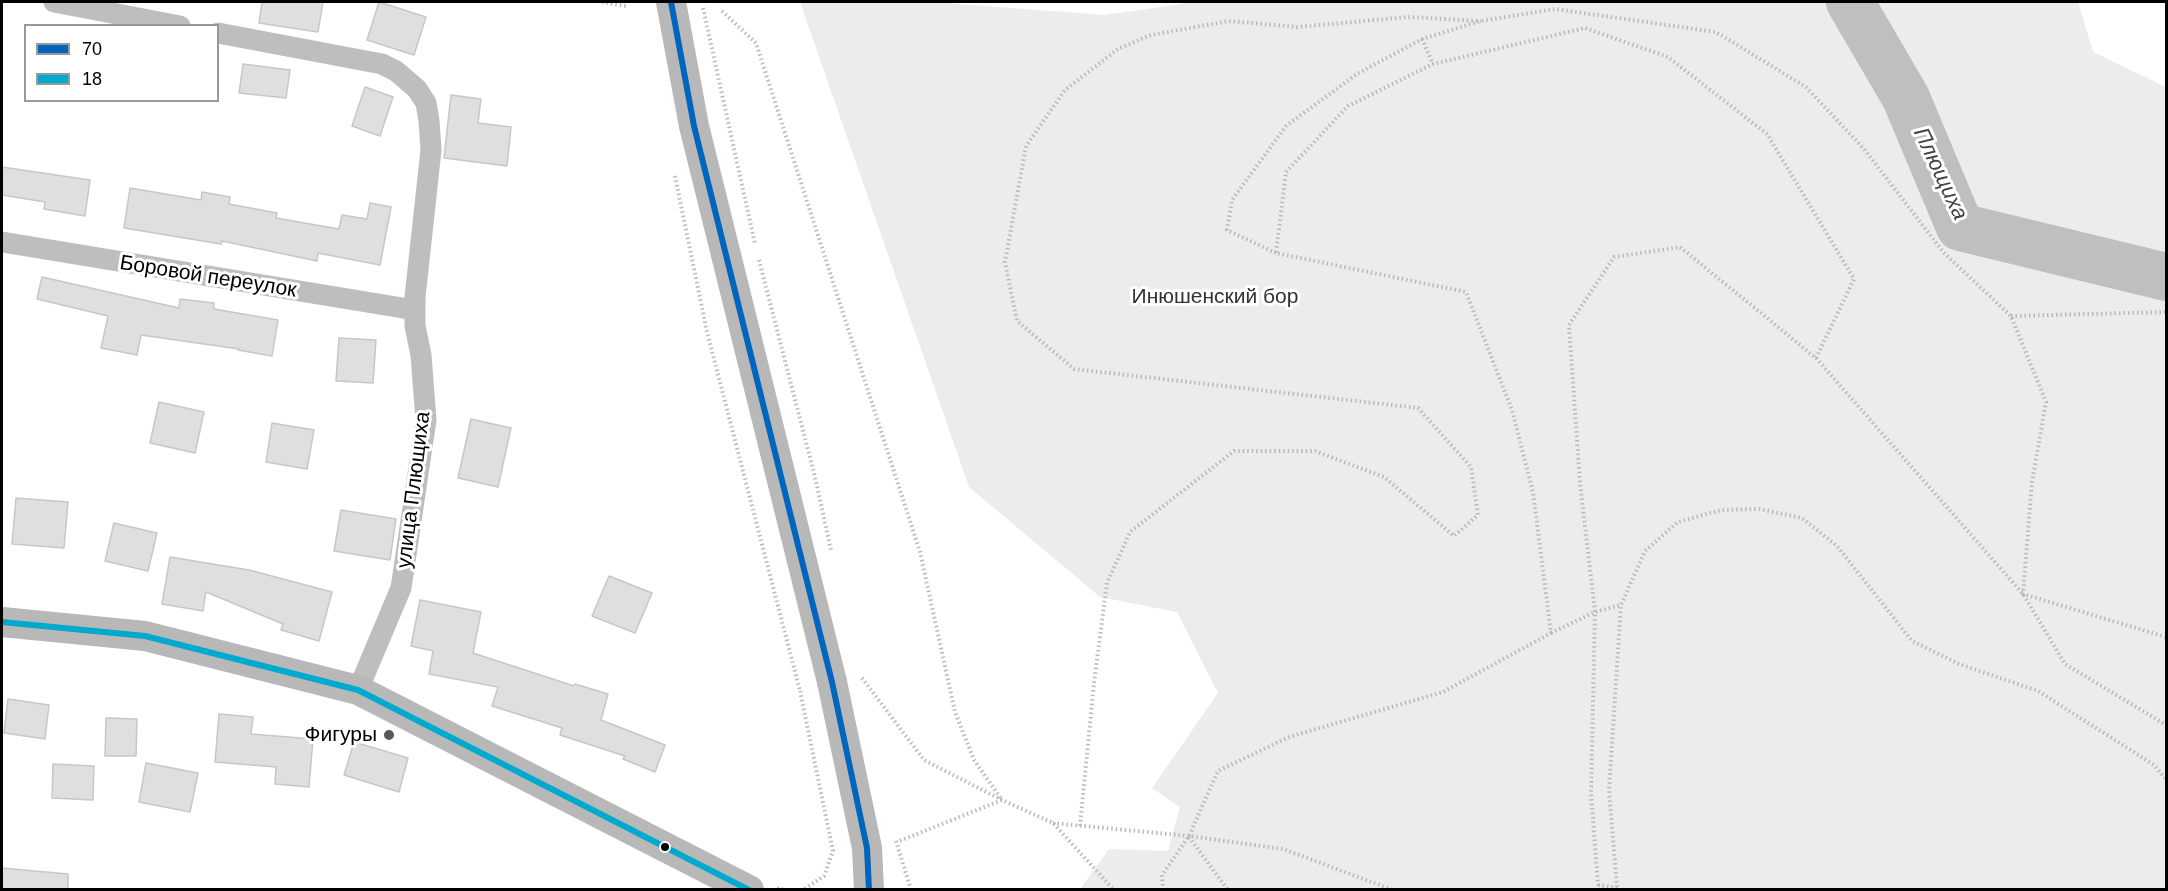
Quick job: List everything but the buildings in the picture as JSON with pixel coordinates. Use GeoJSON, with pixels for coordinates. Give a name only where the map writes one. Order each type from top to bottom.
{"type":"FeatureCollection","features":[{"type":"Feature","properties":{"kind":"main road"},"geometry":{"type":"LineString","coordinates":[[671,2],[694,126],[846,679],[867,849],[869,890]]}},
{"type":"Feature","properties":{"kind":"main road"},"geometry":{"type":"LineString","coordinates":[[2,622],[145,636],[358,690],[749,890]]}},
{"type":"Feature","properties":{"kind":"street"},"geometry":{"type":"LineString","coordinates":[[54,2],[170,24]]}},
{"type":"Feature","properties":{"kind":"street","name":"улица Плющиха"},"geometry":{"type":"LineString","coordinates":[[219,33],[382,64],[409,80],[426,103],[431,150],[415,310],[426,420],[401,588],[358,690]]}},
{"type":"Feature","properties":{"kind":"street","name":"Боровой переулок"},"geometry":{"type":"LineString","coordinates":[[2,242],[415,310]]}},
{"type":"Feature","properties":{"kind":"path"},"geometry":{"type":"LineString","coordinates":[[602,2],[626,6]]}},
{"type":"Feature","properties":{"kind":"path"},"geometry":{"type":"LineString","coordinates":[[702,2],[755,245]]}},
{"type":"Feature","properties":{"kind":"path"},"geometry":{"type":"LineString","coordinates":[[1551,633],[1533,492],[1512,410],[1466,292],[1276,253],[1227,230],[1232,200],[1286,126],[1357,74],[1422,39],[1481,21],[1554,9],[1716,32],[1806,87],[1864,148],[1944,253],[2011,316],[2046,402],[2032,482],[2023,594]]}},
{"type":"Feature","properties":{"kind":"path"},"geometry":{"type":"LineString","coordinates":[[722,11],[756,43],[920,552],[955,712],[974,760],[1002,800]]}},
{"type":"Feature","properties":{"kind":"path"},"geometry":{"type":"LineString","coordinates":[[1080,826],[1094,683],[1107,583],[1130,532],[1234,452],[1315,451],[1384,477],[1454,536],[1478,515],[1471,466],[1418,408],[1074,369],[1017,321],[1005,262],[1026,146],[1065,90],[1118,49],[1151,35],[1229,21],[1297,27],[1408,17],[1481,21]]}},
{"type":"Feature","properties":{"kind":"path"},"geometry":{"type":"LineString","coordinates":[[1276,253],[1286,172],[1348,106],[1433,64],[1585,28],[1668,57],[1767,135],[1854,279],[1816,358]]}},
{"type":"Feature","properties":{"kind":"path"},"geometry":{"type":"LineString","coordinates":[[1422,39],[1433,64]]}},
{"type":"Feature","properties":{"kind":"path"},"geometry":{"type":"LineString","coordinates":[[674,173],[707,332],[800,691],[834,851],[824,876],[804,890]]}},
{"type":"Feature","properties":{"kind":"path"},"geometry":{"type":"LineString","coordinates":[[2166,725],[2065,664],[2023,594],[1816,358],[1680,247],[1614,257],[1569,325],[1580,483],[1595,612],[1591,793],[1597,887],[1618,888],[1609,790],[1621,605],[1645,551],[1678,522],[1721,510],[1759,508],[1802,518],[1837,546],[1912,640],[1959,664],[2038,691],[2154,765],[2166,779]]}},
{"type":"Feature","properties":{"kind":"path"},"geometry":{"type":"LineString","coordinates":[[758,256],[815,477],[833,559]]}},
{"type":"Feature","properties":{"kind":"path"},"geometry":{"type":"LineString","coordinates":[[2011,316],[2166,312]]}},
{"type":"Feature","properties":{"kind":"path"},"geometry":{"type":"LineString","coordinates":[[2023,594],[2166,637]]}},
{"type":"Feature","properties":{"kind":"path"},"geometry":{"type":"LineString","coordinates":[[1163,890],[1162,875],[1189,836],[1218,771],[1289,737],[1443,692],[1551,633],[1595,612],[1621,605]]}},
{"type":"Feature","properties":{"kind":"path"},"geometry":{"type":"LineString","coordinates":[[846,679],[924,760],[1053,823],[1189,836],[1283,849],[1393,890]]}},
{"type":"Feature","properties":{"kind":"path"},"geometry":{"type":"LineString","coordinates":[[897,842],[1002,800]]}},
{"type":"Feature","properties":{"kind":"path"},"geometry":{"type":"LineString","coordinates":[[1053,823],[1114,890]]}},
{"type":"Feature","properties":{"kind":"path"},"geometry":{"type":"LineString","coordinates":[[1189,836],[1228,890]]}},
{"type":"Feature","properties":{"kind":"green space","name":"Инюшенский бор"},"geometry":{"type":"Polygon","coordinates":[[[800,2],[932,2],[1104,15],[1196,2],[2078,2],[2093,52],[2166,87],[2166,889],[1080,889],[1109,849],[1168,851],[1180,807],[1152,788],[1218,693],[1177,612],[1100,597],[969,487],[800,2]]]}},
{"type":"Feature","properties":{"kind":"waterway","name":"Плющиха"},"geometry":{"type":"LineString","coordinates":[[1850,2],[1906,98],[1960,227],[2166,277]]}},
{"type":"Feature","properties":{"kind":"transit line","name":"70"},"geometry":{"type":"LineString","coordinates":[[671,2],[694,126],[832,682],[867,848],[869,890]]}},
{"type":"Feature","properties":{"kind":"transit line","name":"18"},"geometry":{"type":"LineString","coordinates":[[2,622],[145,636],[358,690],[749,890]]}},
{"type":"Feature","properties":{"kind":"place","name":"Фигуры"},"geometry":{"type":"Point","coordinates":[389,735]}}]}
